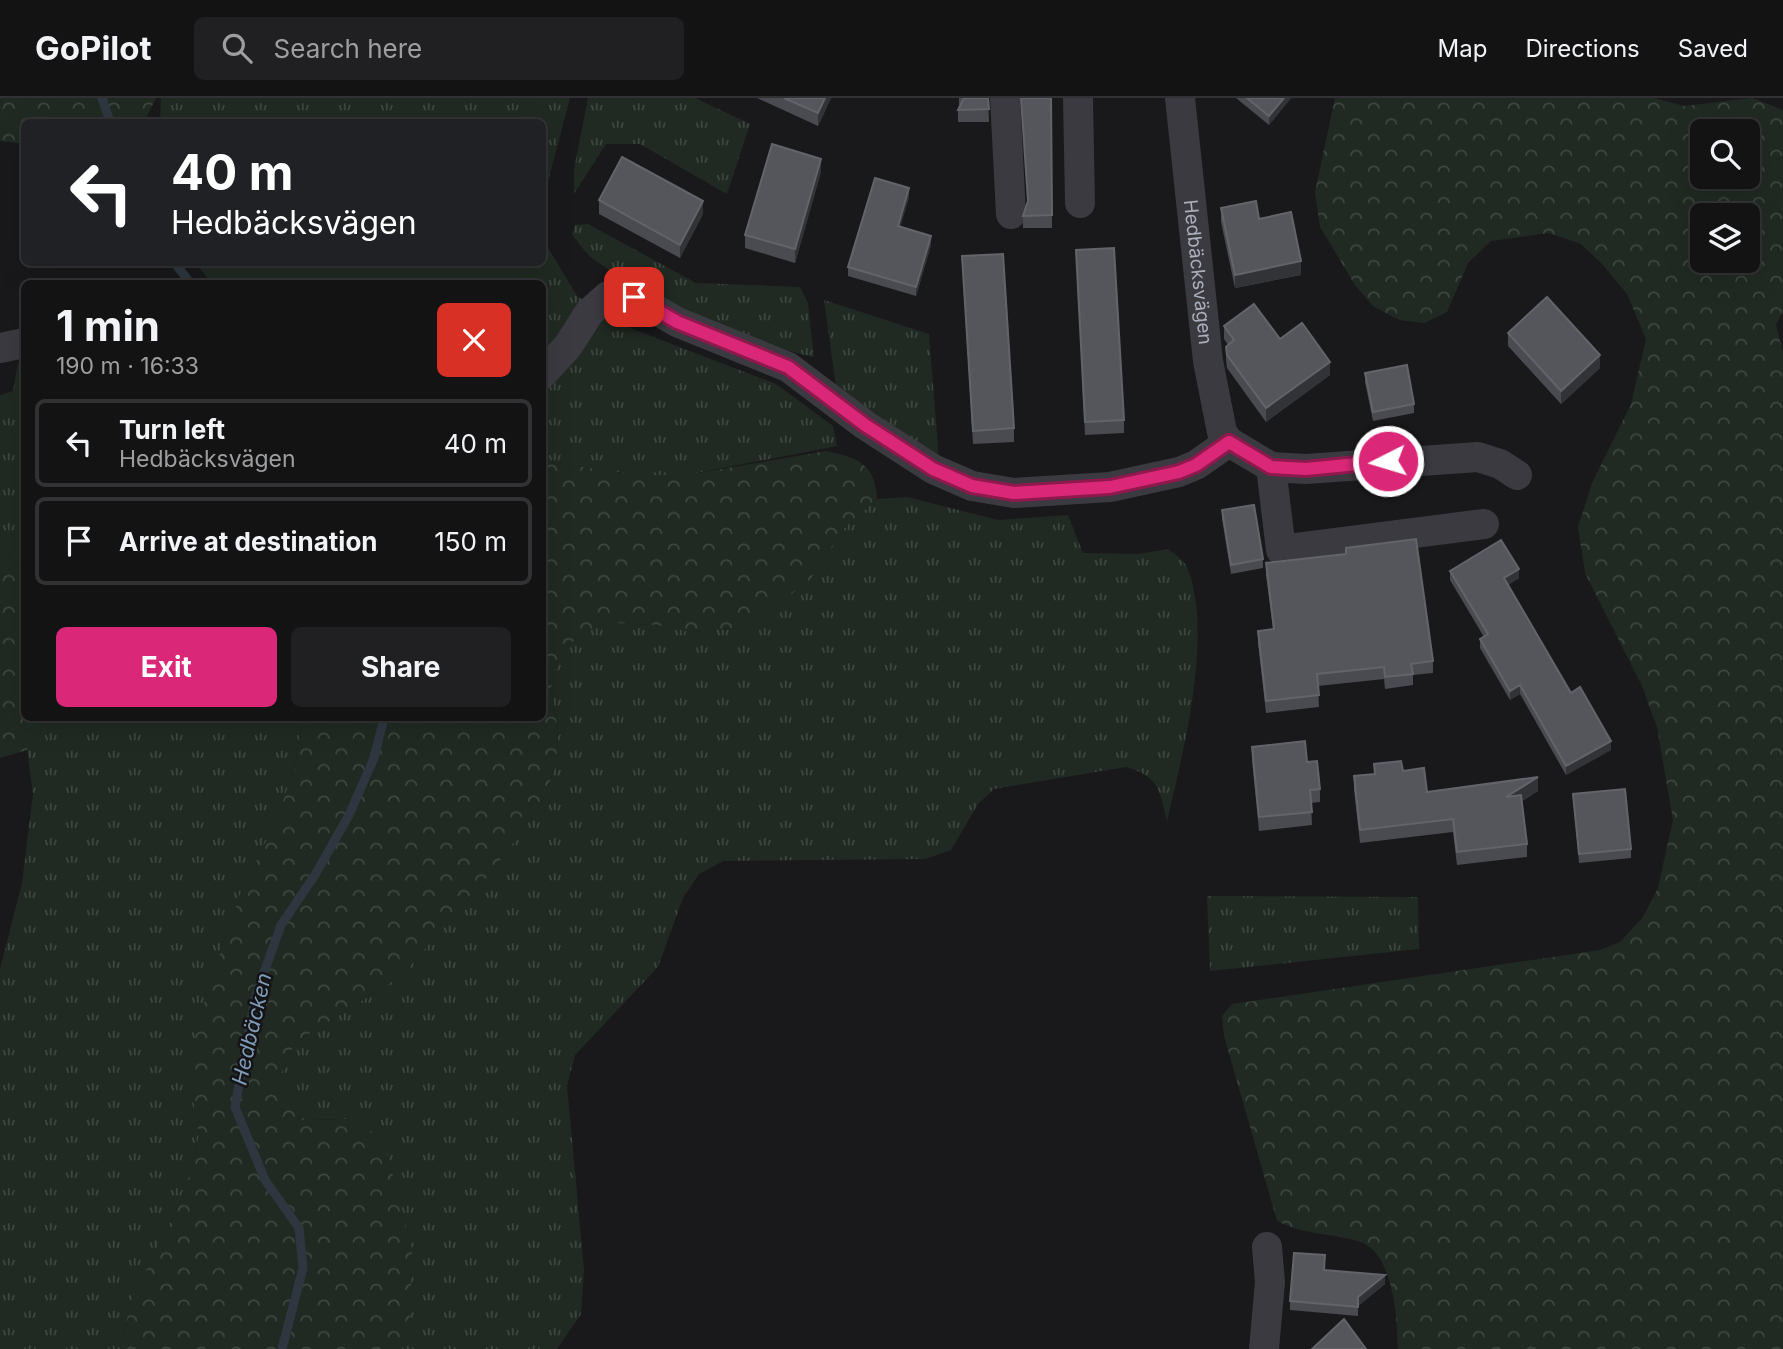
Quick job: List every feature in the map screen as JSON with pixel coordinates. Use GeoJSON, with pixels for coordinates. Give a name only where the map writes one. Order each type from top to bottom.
{"type":"FeatureCollection","features":[{"type":"Feature","properties":{"kind":"street"},"geometry":{"type":"LineString","coordinates":[[1005,98],[1012,214]]}},
{"type":"Feature","properties":{"kind":"street"},"geometry":{"type":"LineString","coordinates":[[1077,98],[1080,203]]}},
{"type":"Feature","properties":{"kind":"street","name":"Hedbäcksvägen"},"geometry":{"type":"LineString","coordinates":[[1180,98],[1209,361],[1222,432],[1229,442]]}},
{"type":"Feature","properties":{"kind":"street"},"geometry":{"type":"LineString","coordinates":[[546,370],[568,346],[589,313],[608,296],[616,295],[634,297],[677,322],[788,367],[865,425],[933,469],[972,486],[1014,493],[1110,487],[1179,472],[1196,465],[1229,442],[1271,467],[1306,469],[1478,457],[1500,464],[1517,475]]}},
{"type":"Feature","properties":{"kind":"street"},"geometry":{"type":"LineString","coordinates":[[0,348],[21,343]]}},
{"type":"Feature","properties":{"kind":"street"},"geometry":{"type":"LineString","coordinates":[[1271,467],[1281,550],[1484,524]]}},
{"type":"Feature","properties":{"kind":"street"},"geometry":{"type":"LineString","coordinates":[[1264,1349],[1270,1282],[1267,1247]]}},
{"type":"Feature","properties":{"kind":"green space"},"geometry":{"type":"Polygon","coordinates":[[[0,98],[156,98],[146,119],[21,119],[21,144],[0,141],[0,98]]]}},
{"type":"Feature","properties":{"kind":"green space"},"geometry":{"type":"Polygon","coordinates":[[[161,98],[570,98],[546,190],[546,119],[160,119],[161,98]]]}},
{"type":"Feature","properties":{"kind":"green space"},"geometry":{"type":"Polygon","coordinates":[[[588,98],[695,98],[750,124],[727,194],[640,144],[606,144],[574,194],[574,169],[588,98]]]}},
{"type":"Feature","properties":{"kind":"green space"},"geometry":{"type":"Polygon","coordinates":[[[1335,98],[1654,98],[1684,106],[1752,98],[1783,110],[1783,311],[1776,325],[1783,352],[1783,1349],[1398,1349],[1395,1305],[1387,1273],[1371,1249],[1360,1242],[1298,1229],[1277,1221],[1224,1036],[1222,1016],[1232,1004],[1600,950],[1620,942],[1643,917],[1658,888],[1673,820],[1657,727],[1642,686],[1585,573],[1578,527],[1592,483],[1631,404],[1646,339],[1627,294],[1581,244],[1549,233],[1491,241],[1468,263],[1447,312],[1424,323],[1399,320],[1373,306],[1355,285],[1320,227],[1315,192],[1335,98]]]}},
{"type":"Feature","properties":{"kind":"green space"},"geometry":{"type":"Polygon","coordinates":[[[588,224],[696,283],[800,287],[808,303],[814,357],[729,330],[670,304],[616,274],[590,257],[572,235],[575,225],[588,224]]]}},
{"type":"Feature","properties":{"kind":"green space"},"geometry":{"type":"Polygon","coordinates":[[[546,244],[577,296],[625,326],[776,384],[833,426],[837,446],[686,475],[637,475],[546,461],[546,280],[209,280],[198,266],[546,266],[546,244]]]}},
{"type":"Feature","properties":{"kind":"green space"},"geometry":{"type":"Polygon","coordinates":[[[824,300],[929,334],[939,460],[836,386],[824,300]]]}},
{"type":"Feature","properties":{"kind":"green space"},"geometry":{"type":"Polygon","coordinates":[[[21,362],[21,564],[0,552],[0,395],[13,391],[18,363],[21,362]]]}},
{"type":"Feature","properties":{"kind":"green space"},"geometry":{"type":"Polygon","coordinates":[[[826,451],[847,456],[863,464],[873,477],[877,499],[842,530],[811,579],[773,608],[730,629],[691,632],[657,625],[610,623],[582,633],[558,656],[551,689],[558,731],[556,765],[541,805],[490,874],[402,975],[295,1043],[276,1083],[301,1120],[355,1119],[384,1141],[412,1249],[410,1322],[393,1349],[120,1349],[131,1301],[185,1192],[199,1136],[187,1066],[210,982],[241,892],[276,821],[295,767],[302,721],[546,721],[546,461],[637,475],[686,475],[826,451]]]}},
{"type":"Feature","properties":{"kind":"green space"},"geometry":{"type":"Polygon","coordinates":[[[907,497],[998,520],[1068,515],[1083,553],[1139,554],[1168,549],[1184,562],[1195,594],[1197,658],[1181,762],[1167,821],[1160,793],[1152,780],[1126,767],[994,789],[978,804],[951,850],[925,859],[723,861],[699,874],[683,898],[658,967],[575,1055],[567,1086],[584,1270],[581,1314],[557,1349],[393,1349],[410,1322],[355,1119],[301,1120],[276,1083],[295,1043],[402,975],[490,874],[541,805],[556,765],[558,730],[551,689],[558,656],[582,633],[610,623],[657,625],[691,632],[730,629],[773,608],[811,579],[842,530],[877,499],[907,497]]]}},
{"type":"Feature","properties":{"kind":"green space"},"geometry":{"type":"Polygon","coordinates":[[[0,552],[21,564],[21,721],[46,721],[27,750],[0,758],[0,552]]]}},
{"type":"Feature","properties":{"kind":"green space"},"geometry":{"type":"Polygon","coordinates":[[[46,721],[302,721],[295,767],[276,821],[241,892],[210,982],[188,1066],[199,1136],[185,1192],[131,1301],[120,1349],[0,1349],[0,969],[22,883],[33,794],[27,750],[46,721]]]}},
{"type":"Feature","properties":{"kind":"green space"},"geometry":{"type":"Polygon","coordinates":[[[1207,896],[1418,897],[1419,949],[1210,971],[1207,896]]]}},
{"type":"Feature","properties":{"kind":"building"},"geometry":{"type":"Polygon","coordinates":[[[784,98],[825,98],[818,113],[784,98]]]}},
{"type":"Feature","properties":{"kind":"building"},"geometry":{"type":"Polygon","coordinates":[[[964,98],[988,98],[989,109],[958,110],[964,98]]]}},
{"type":"Feature","properties":{"kind":"building"},"geometry":{"type":"Polygon","coordinates":[[[1021,98],[1051,98],[1052,215],[1023,216],[1028,201],[1021,98]]]}},
{"type":"Feature","properties":{"kind":"building"},"geometry":{"type":"Polygon","coordinates":[[[1247,98],[1284,98],[1269,116],[1247,98]]]}},
{"type":"Feature","properties":{"kind":"building"},"geometry":{"type":"Polygon","coordinates":[[[772,144],[821,159],[795,249],[745,235],[772,144]]]}},
{"type":"Feature","properties":{"kind":"building"},"geometry":{"type":"Polygon","coordinates":[[[622,157],[703,201],[680,245],[599,200],[622,157]]]}},
{"type":"Feature","properties":{"kind":"building"},"geometry":{"type":"Polygon","coordinates":[[[875,178],[909,188],[898,226],[931,236],[916,287],[848,267],[875,178]]]}},
{"type":"Feature","properties":{"kind":"building"},"geometry":{"type":"Polygon","coordinates":[[[1256,201],[1259,219],[1291,212],[1301,261],[1235,275],[1221,208],[1256,201]]]}},
{"type":"Feature","properties":{"kind":"building"},"geometry":{"type":"Polygon","coordinates":[[[1114,248],[1124,420],[1085,422],[1076,250],[1114,248]]]}},
{"type":"Feature","properties":{"kind":"building"},"geometry":{"type":"Polygon","coordinates":[[[1003,254],[1014,428],[973,431],[962,256],[1003,254]]]}},
{"type":"Feature","properties":{"kind":"building"},"geometry":{"type":"Polygon","coordinates":[[[1547,297],[1600,355],[1561,391],[1508,333],[1547,297]]]}},
{"type":"Feature","properties":{"kind":"building"},"geometry":{"type":"Polygon","coordinates":[[[1254,304],[1280,339],[1302,323],[1330,362],[1266,408],[1227,355],[1226,347],[1234,340],[1224,326],[1254,304]]]}},
{"type":"Feature","properties":{"kind":"building"},"geometry":{"type":"Polygon","coordinates":[[[1407,365],[1414,404],[1373,412],[1365,373],[1407,365]]]}},
{"type":"Feature","properties":{"kind":"building"},"geometry":{"type":"Polygon","coordinates":[[[1254,505],[1263,559],[1231,565],[1222,510],[1254,505]]]}},
{"type":"Feature","properties":{"kind":"building"},"geometry":{"type":"Polygon","coordinates":[[[1416,539],[1433,661],[1411,664],[1413,674],[1385,677],[1384,667],[1317,674],[1319,695],[1266,701],[1258,631],[1274,629],[1266,563],[1346,554],[1346,548],[1416,539]]]}},
{"type":"Feature","properties":{"kind":"building"},"geometry":{"type":"Polygon","coordinates":[[[1501,540],[1519,569],[1504,578],[1571,693],[1580,687],[1611,741],[1566,766],[1520,685],[1510,691],[1480,639],[1488,634],[1450,571],[1501,540]]]}},
{"type":"Feature","properties":{"kind":"building"},"geometry":{"type":"Polygon","coordinates":[[[1305,741],[1307,762],[1317,761],[1320,789],[1310,790],[1312,812],[1259,817],[1252,747],[1305,741]]]}},
{"type":"Feature","properties":{"kind":"building"},"geometry":{"type":"Polygon","coordinates":[[[1401,761],[1403,771],[1424,768],[1427,792],[1538,777],[1506,797],[1521,795],[1527,844],[1457,852],[1453,819],[1360,830],[1354,776],[1375,774],[1374,764],[1401,761]]]}},
{"type":"Feature","properties":{"kind":"building"},"geometry":{"type":"Polygon","coordinates":[[[1625,789],[1631,849],[1579,854],[1573,794],[1625,789]]]}},
{"type":"Feature","properties":{"kind":"building"},"geometry":{"type":"Polygon","coordinates":[[[1294,1253],[1325,1255],[1324,1270],[1385,1275],[1358,1297],[1358,1307],[1290,1301],[1294,1253]]]}},
{"type":"Feature","properties":{"kind":"building"},"geometry":{"type":"Polygon","coordinates":[[[1344,1319],[1366,1349],[1312,1349],[1344,1319]]]}},
{"type":"Feature","properties":{"kind":"waterway","name":"Hedbäcken"},"geometry":{"type":"LineString","coordinates":[[102,98],[109,119]]}},
{"type":"Feature","properties":{"kind":"waterway","name":"Hedbäcken"},"geometry":{"type":"LineString","coordinates":[[177,266],[188,280]]}},
{"type":"Feature","properties":{"kind":"waterway","name":"Hedbäcken"},"geometry":{"type":"LineString","coordinates":[[282,1349],[303,1268],[299,1228],[265,1180],[235,1107],[255,998],[281,925],[315,875],[349,815],[374,758],[383,721]]}},
{"type":"Feature","properties":{"kind":"route"},"geometry":{"type":"LineString","coordinates":[[634,297],[677,322],[788,367],[820,388],[865,425],[933,469],[972,486],[1014,493],[1110,487],[1179,472],[1196,465],[1229,442],[1271,467],[1306,469],[1388,461]]}}]}
